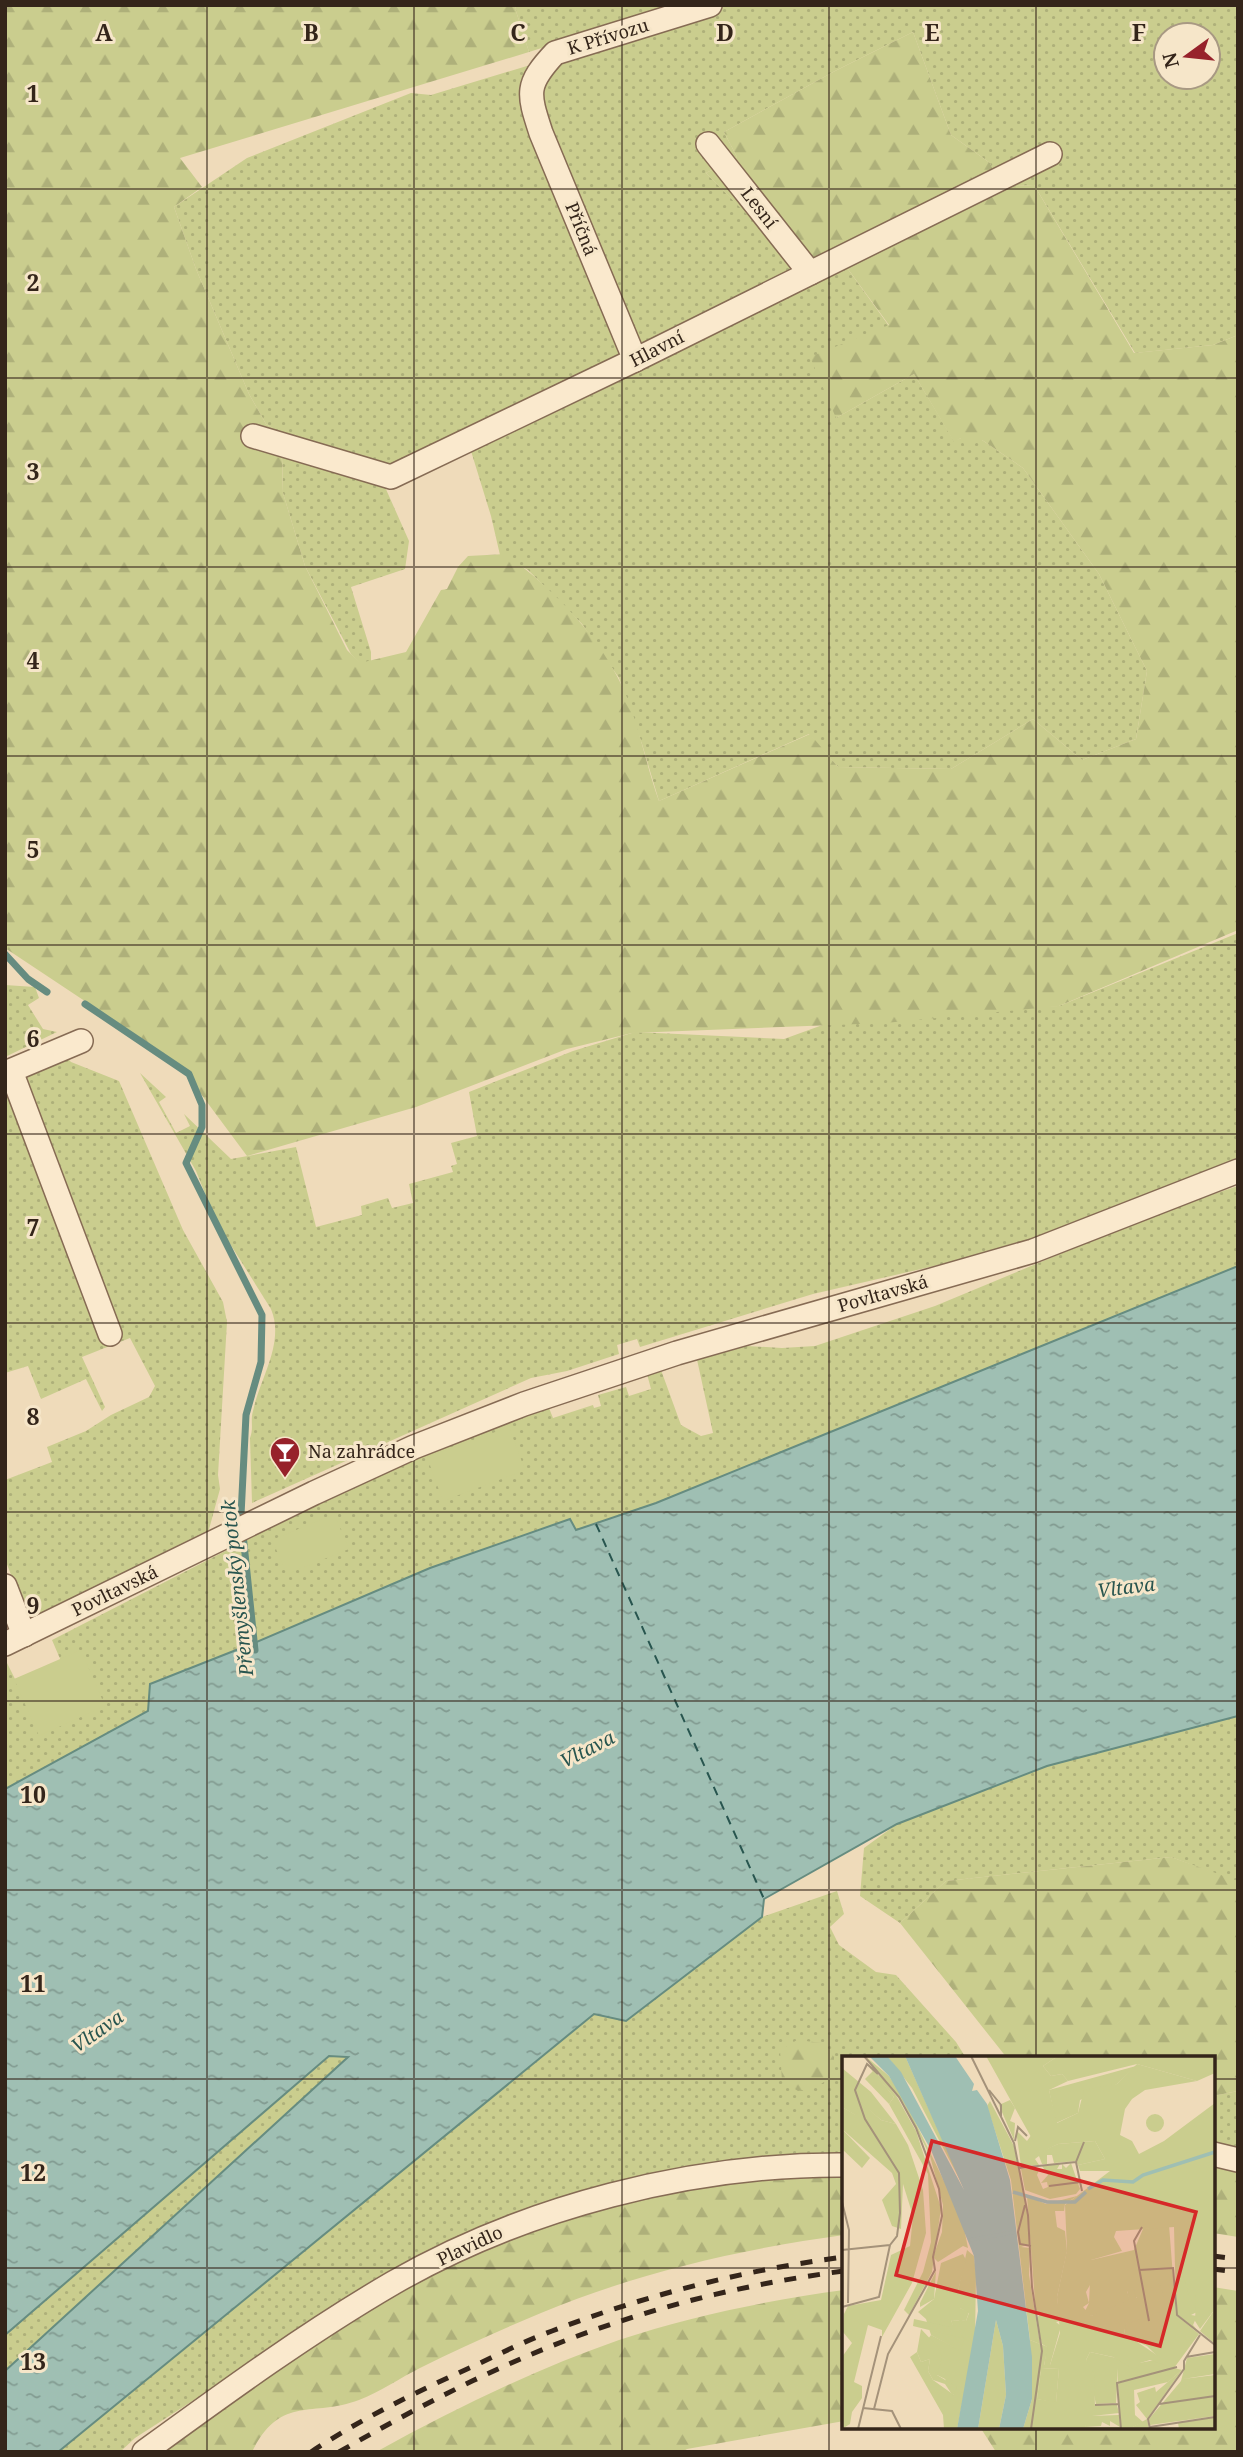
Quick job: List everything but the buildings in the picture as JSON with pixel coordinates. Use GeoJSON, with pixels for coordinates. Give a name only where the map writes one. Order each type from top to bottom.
{"type":"FeatureCollection","features":[{"type":"Feature","properties":{"kind":"street","name":"K Přívozu"},"geometry":{"type":"LineString","coordinates":[[530,97],[537,72],[555,53],[710,5]]}},
{"type":"Feature","properties":{"kind":"street","name":"Příčná"},"geometry":{"type":"LineString","coordinates":[[530,97],[546,145],[635,360]]}},
{"type":"Feature","properties":{"kind":"street","name":"Lesní"},"geometry":{"type":"LineString","coordinates":[[708,144],[810,273]]}},
{"type":"Feature","properties":{"kind":"street","name":"Hlavní"},"geometry":{"type":"LineString","coordinates":[[253,436],[391,477],[635,360],[1050,154]]}},
{"type":"Feature","properties":{"kind":"street"},"geometry":{"type":"LineString","coordinates":[[81,1041],[8,1072],[110,1334]]}},
{"type":"Feature","properties":{"kind":"street","name":"Povltavská"},"geometry":{"type":"LineString","coordinates":[[15,1640],[414,1447],[523,1404],[677,1353],[1033,1251],[1238,1171]]}},
{"type":"Feature","properties":{"kind":"street"},"geometry":{"type":"LineString","coordinates":[[5,1586],[15,1640]]}},
{"type":"Feature","properties":{"kind":"street"},"geometry":{"type":"LineString","coordinates":[[1215,2154],[1238,2160]]}},
{"type":"Feature","properties":{"kind":"street","name":"Plavidlo"},"geometry":{"type":"LineString","coordinates":[[144,2452],[245,2378],[394,2283],[517,2224],[620,2193],[714,2174],[794,2164],[842,2165]]}},
{"type":"Feature","properties":{"kind":"green space"},"geometry":{"type":"Polygon","coordinates":[[[5,5],[518,5],[515,8],[529,52],[180,158],[202,187],[174,207],[196,269],[249,394],[266,424],[281,433],[283,493],[305,566],[347,650],[360,663],[406,652],[441,590],[447,589],[458,567],[468,556],[506,554],[539,580],[569,610],[608,660],[625,692],[659,801],[810,734],[838,767],[951,769],[1033,719],[1082,760],[1136,739],[1147,671],[1099,574],[1023,468],[982,440],[966,448],[961,438],[954,442],[914,374],[836,418],[810,357],[889,325],[845,265],[797,265],[706,173],[737,157],[724,132],[913,32],[951,135],[990,163],[1001,187],[1034,185],[1134,353],[1213,345],[1238,335],[1238,930],[1059,1006],[885,1023],[632,1033],[567,1049],[416,1107],[247,1156],[178,1063],[5,948],[5,5]]]}},
{"type":"Feature","properties":{"kind":"green space"},"geometry":{"type":"Polygon","coordinates":[[[518,5],[677,5],[529,52],[515,8],[518,5]]]}},
{"type":"Feature","properties":{"kind":"green space"},"geometry":{"type":"Polygon","coordinates":[[[728,5],[1238,5],[1238,335],[1213,345],[1135,353],[1034,185],[1001,187],[990,163],[951,135],[913,32],[724,132],[737,157],[706,173],[798,265],[845,265],[889,326],[836,418],[914,374],[954,441],[961,438],[982,440],[1023,468],[1099,574],[1147,671],[1136,739],[1082,760],[1033,719],[951,769],[838,767],[809,734],[659,801],[619,678],[582,624],[528,570],[500,555],[471,451],[393,468],[281,433],[266,424],[249,394],[196,269],[174,207],[247,158],[411,93],[431,95],[728,5]]]}},
{"type":"Feature","properties":{"kind":"green space"},"geometry":{"type":"Polygon","coordinates":[[[282,456],[385,487],[409,541],[405,569],[351,587],[371,652],[371,661],[360,664],[351,654],[305,566],[283,493],[282,456]]]}},
{"type":"Feature","properties":{"kind":"green space"},"geometry":{"type":"Polygon","coordinates":[[[1238,933],[1238,1165],[1012,1248],[813,1294],[640,1347],[637,1339],[617,1345],[619,1354],[567,1371],[531,1378],[252,1503],[252,1415],[273,1348],[275,1322],[271,1309],[217,1223],[196,1171],[140,1073],[166,1097],[159,1102],[176,1133],[190,1126],[184,1114],[231,1159],[296,1147],[316,1227],[362,1215],[361,1206],[388,1198],[392,1208],[413,1203],[409,1184],[453,1172],[451,1166],[457,1164],[451,1143],[477,1136],[469,1092],[573,1051],[635,1032],[784,1039],[861,1011],[1059,1006],[1238,933]]]}},
{"type":"Feature","properties":{"kind":"green space"},"geometry":{"type":"Polygon","coordinates":[[[5,985],[35,987],[39,998],[28,1005],[43,1029],[57,1032],[5,1057],[5,985]]]}},
{"type":"Feature","properties":{"kind":"green space"},"geometry":{"type":"Polygon","coordinates":[[[67,1058],[119,1081],[183,1230],[223,1302],[227,1322],[218,1475],[220,1489],[208,1533],[32,1622],[27,1617],[5,1559],[5,1480],[52,1462],[47,1447],[86,1431],[111,1415],[149,1397],[155,1386],[130,1338],[82,1357],[105,1407],[102,1411],[86,1379],[41,1399],[28,1366],[5,1373],[5,1082],[67,1058]]]}},
{"type":"Feature","properties":{"kind":"green space"},"geometry":{"type":"Polygon","coordinates":[[[1238,1186],[1238,1266],[656,1503],[576,1531],[570,1519],[150,1684],[148,1711],[5,1789],[5,1664],[7,1663],[15,1679],[61,1661],[52,1640],[412,1455],[547,1403],[553,1418],[593,1405],[594,1408],[601,1406],[598,1395],[626,1387],[629,1396],[651,1389],[647,1374],[661,1370],[681,1425],[701,1436],[713,1433],[696,1355],[730,1345],[782,1348],[815,1346],[935,1306],[1168,1209],[1238,1186]]]}},
{"type":"Feature","properties":{"kind":"green space"},"geometry":{"type":"Polygon","coordinates":[[[509,1427],[525,1470],[443,1501],[427,1457],[509,1427]]]}},
{"type":"Feature","properties":{"kind":"green space"},"geometry":{"type":"Polygon","coordinates":[[[334,1514],[349,1549],[287,1574],[272,1540],[334,1514]]]}},
{"type":"Feature","properties":{"kind":"green space"},"geometry":{"type":"Polygon","coordinates":[[[81,1650],[105,1706],[39,1736],[14,1679],[81,1650]]]}},
{"type":"Feature","properties":{"kind":"green space"},"geometry":{"type":"Polygon","coordinates":[[[1238,1716],[1237,1882],[1171,1857],[946,1881],[900,1923],[860,1896],[864,1848],[897,1824],[1047,1766],[1238,1716]]]}},
{"type":"Feature","properties":{"kind":"green space"},"geometry":{"type":"Polygon","coordinates":[[[1171,1857],[1238,1881],[1238,2091],[1215,2096],[1215,2056],[1005,2056],[900,1923],[946,1881],[1171,1857]]]}},
{"type":"Feature","properties":{"kind":"green space"},"geometry":{"type":"Polygon","coordinates":[[[837,1891],[844,1914],[830,1927],[839,1945],[876,1972],[896,1975],[956,2042],[965,2056],[842,2056],[842,2159],[525,2213],[411,2260],[135,2438],[120,2452],[58,2452],[594,2014],[626,2020],[762,1917],[837,1891]]]}},
{"type":"Feature","properties":{"kind":"green space"},"geometry":{"type":"Polygon","coordinates":[[[797,2040],[822,2043],[834,2057],[834,2075],[815,2088],[798,2091],[782,2081],[780,2050],[797,2040]]]}},
{"type":"Feature","properties":{"kind":"green space"},"geometry":{"type":"Polygon","coordinates":[[[330,2056],[348,2057],[5,2371],[5,2335],[330,2056]]]}},
{"type":"Feature","properties":{"kind":"green space"},"geometry":{"type":"Polygon","coordinates":[[[1238,2091],[1238,2151],[1215,2145],[1215,2096],[1238,2091]]]}},
{"type":"Feature","properties":{"kind":"green space"},"geometry":{"type":"Polygon","coordinates":[[[1215,2161],[1238,2166],[1238,2237],[1215,2233],[1215,2161]]]}},
{"type":"Feature","properties":{"kind":"green space"},"geometry":{"type":"Polygon","coordinates":[[[842,2172],[842,2235],[767,2247],[690,2264],[577,2299],[465,2346],[359,2400],[286,2415],[274,2422],[252,2452],[154,2452],[319,2338],[404,2286],[508,2236],[611,2207],[614,2201],[660,2190],[842,2172]]]}},
{"type":"Feature","properties":{"kind":"green space"},"geometry":{"type":"Polygon","coordinates":[[[1215,2287],[1238,2291],[1238,2452],[996,2452],[981,2429],[1215,2429],[1215,2287]]]}},
{"type":"Feature","properties":{"kind":"green space"},"geometry":{"type":"Polygon","coordinates":[[[842,2290],[842,2421],[682,2452],[376,2452],[496,2391],[619,2340],[674,2323],[842,2290]]]}},
{"type":"Feature","properties":{"kind":"water","name":"Vltava"},"geometry":{"type":"Polygon","coordinates":[[[1238,1266],[1238,1716],[1047,1766],[897,1824],[764,1899],[762,1917],[626,2021],[594,2014],[58,2452],[5,2452],[5,2371],[348,2057],[329,2056],[5,2335],[5,1789],[148,1711],[150,1684],[430,1568],[570,1519],[576,1530],[656,1503],[1238,1266]]]}},
{"type":"Feature","properties":{"kind":"waterway","name":"Přemyšlenský potok"},"geometry":{"type":"LineString","coordinates":[[5,954],[28,979],[47,992]]}},
{"type":"Feature","properties":{"kind":"waterway","name":"Přemyšlenský potok"},"geometry":{"type":"LineString","coordinates":[[85,1004],[189,1074],[202,1105],[202,1127],[186,1163],[262,1315],[261,1362],[246,1415],[241,1515],[255,1650]]}},
{"type":"Feature","properties":{"kind":"ferry route"},"geometry":{"type":"LineString","coordinates":[[596,1524],[764,1899]]}},
{"type":"Feature","properties":{"kind":"railway"},"geometry":{"type":"LineString","coordinates":[[1215,2256],[1238,2259]]}},
{"type":"Feature","properties":{"kind":"railway"},"geometry":{"type":"LineString","coordinates":[[311,2452],[367,2418],[425,2388],[530,2340],[587,2318],[696,2285],[842,2257]]}},
{"type":"Feature","properties":{"kind":"railway"},"geometry":{"type":"LineString","coordinates":[[1215,2269],[1238,2272]]}},
{"type":"Feature","properties":{"kind":"railway"},"geometry":{"type":"LineString","coordinates":[[339,2452],[474,2380],[579,2335],[700,2298],[757,2285],[842,2271]]}},
{"type":"Feature","properties":{"kind":"place","name":"Na zahrádce"},"geometry":{"type":"Point","coordinates":[285,1479]}}]}
